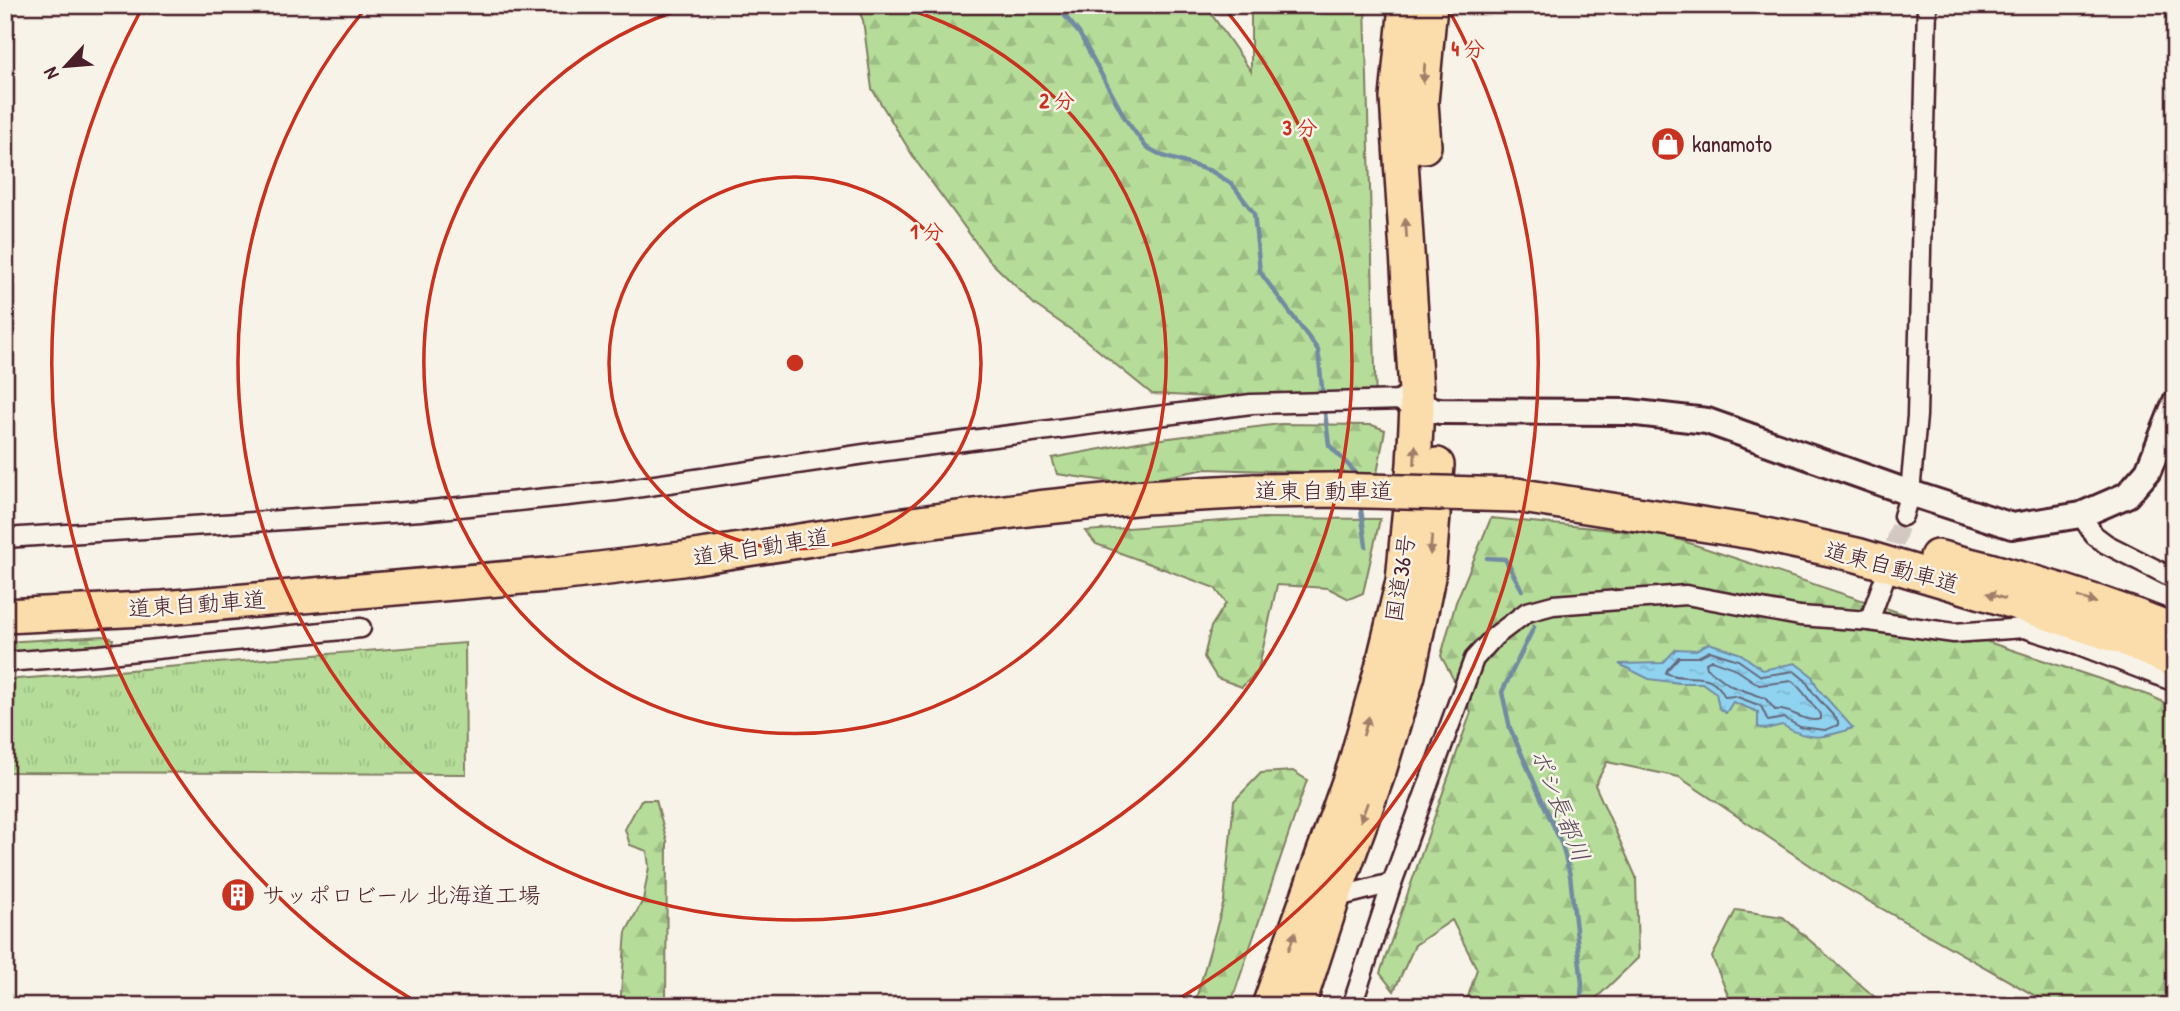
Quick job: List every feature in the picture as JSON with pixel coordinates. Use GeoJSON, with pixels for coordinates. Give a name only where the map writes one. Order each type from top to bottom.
{"type":"FeatureCollection","features":[{"type":"Feature","properties":{"kind":"highway","name":"国道36号"},"geometry":{"type":"LineString","coordinates":[[1298,1006],[1333,898],[1379,771],[1408,674],[1428,577],[1420,406],[1397,98],[1406,5]]}},
{"type":"Feature","properties":{"kind":"highway","name":"国道36号"},"geometry":{"type":"LineString","coordinates":[[1269,1006],[1354,765],[1403,581],[1420,406],[1421,102],[1430,5]]}},
{"type":"Feature","properties":{"kind":"highway","name":"道東自動車道"},"geometry":{"type":"LineString","coordinates":[[5,616],[177,607],[558,574],[1037,508],[1144,497],[1329,489],[1516,495],[1648,505],[1750,518],[1858,538],[2008,573],[2131,614],[2175,632]]}},
{"type":"Feature","properties":{"kind":"highway","name":"道東自動車道"},"geometry":{"type":"LineString","coordinates":[[1516,495],[1752,532],[1857,555],[2121,637],[2175,661]]}},
{"type":"Feature","properties":{"kind":"street"},"geometry":{"type":"LineString","coordinates":[[1906,504],[1917,416],[1927,5]]}},
{"type":"Feature","properties":{"kind":"street"},"geometry":{"type":"LineString","coordinates":[[5,538],[421,511],[615,491],[878,452],[1251,404],[1628,412],[1707,421],[1906,504],[2012,526],[2081,516],[2127,495],[2148,471],[2175,404]]}},
{"type":"Feature","properties":{"kind":"street"},"geometry":{"type":"LineString","coordinates":[[2081,516],[2094,535],[2106,544],[2175,579]]}},
{"type":"Feature","properties":{"kind":"street"},"geometry":{"type":"LineString","coordinates":[[1869,621],[1885,577]]}},
{"type":"Feature","properties":{"kind":"street"},"geometry":{"type":"LineString","coordinates":[[1352,1006],[1392,883],[1474,659],[1495,636],[1527,612],[1553,605],[1686,595],[1800,616],[1869,621],[1954,633],[2024,628],[2079,645],[2175,682]]}},
{"type":"Feature","properties":{"kind":"street"},"geometry":{"type":"LineString","coordinates":[[5,662],[361,628]]}},
{"type":"Feature","properties":{"kind":"street"},"geometry":{"type":"LineString","coordinates":[[1333,898],[1392,883]]}},
{"type":"Feature","properties":{"kind":"green space"},"geometry":{"type":"Polygon","coordinates":[[[856,5],[1205,5],[1251,71],[1251,5],[1365,5],[1376,406],[1152,394],[1083,338],[1035,305],[988,259],[916,161],[872,89],[863,20],[856,5]]]}},
{"type":"Feature","properties":{"kind":"green space"},"geometry":{"type":"Polygon","coordinates":[[[1280,424],[1372,425],[1385,430],[1377,474],[1206,469],[1128,484],[1057,474],[1052,458],[1138,442],[1280,424]]]}},
{"type":"Feature","properties":{"kind":"green space"},"geometry":{"type":"Polygon","coordinates":[[[1263,518],[1380,519],[1363,593],[1349,599],[1328,588],[1277,585],[1258,671],[1242,687],[1217,678],[1204,657],[1211,627],[1226,603],[1215,588],[1096,544],[1085,531],[1263,518]]]}},
{"type":"Feature","properties":{"kind":"green space"},"geometry":{"type":"Polygon","coordinates":[[[1491,518],[1665,535],[2151,696],[2175,708],[2175,1006],[2053,1006],[1835,882],[1679,777],[1607,762],[1595,785],[1636,877],[1638,958],[1588,1006],[1465,1006],[1477,969],[1452,920],[1415,945],[1394,991],[1380,973],[1471,712],[1441,656],[1456,602],[1491,518]]]}},
{"type":"Feature","properties":{"kind":"green space"},"geometry":{"type":"Polygon","coordinates":[[[104,636],[113,639],[111,647],[5,660],[5,642],[104,636]]]}},
{"type":"Feature","properties":{"kind":"green space"},"geometry":{"type":"Polygon","coordinates":[[[465,643],[466,774],[5,772],[5,680],[465,643]]]}},
{"type":"Feature","properties":{"kind":"green space"},"geometry":{"type":"Polygon","coordinates":[[[1293,771],[1307,780],[1230,1006],[1194,1006],[1224,901],[1234,801],[1261,773],[1293,771]]]}},
{"type":"Feature","properties":{"kind":"green space"},"geometry":{"type":"Polygon","coordinates":[[[641,800],[656,800],[667,841],[666,1006],[620,1006],[626,932],[643,900],[649,867],[647,851],[630,845],[625,829],[641,800]]]}},
{"type":"Feature","properties":{"kind":"green space"},"geometry":{"type":"Polygon","coordinates":[[[1736,910],[1783,917],[1885,1006],[1713,1006],[1728,995],[1712,957],[1736,910]]]}},
{"type":"Feature","properties":{"kind":"water"},"geometry":{"type":"Polygon","coordinates":[[[1709,643],[1741,654],[1763,670],[1795,663],[1811,675],[1819,690],[1853,728],[1817,737],[1801,734],[1782,725],[1766,729],[1758,727],[1758,712],[1733,702],[1726,713],[1719,708],[1716,693],[1702,683],[1649,679],[1619,664],[1663,663],[1676,649],[1696,650],[1709,643]]]}},
{"type":"Feature","properties":{"kind":"waterway","name":"ポシ長都川"},"geometry":{"type":"LineString","coordinates":[[1056,5],[1079,33],[1126,120],[1146,147],[1163,156],[1211,171],[1232,184],[1254,213],[1260,272],[1318,350],[1323,397]]}},
{"type":"Feature","properties":{"kind":"waterway","name":"ポシ長都川"},"geometry":{"type":"LineString","coordinates":[[1324,405],[1329,445],[1356,473],[1357,480]]}},
{"type":"Feature","properties":{"kind":"waterway","name":"ポシ長都川"},"geometry":{"type":"LineString","coordinates":[[1360,502],[1366,546]]}},
{"type":"Feature","properties":{"kind":"waterway","name":"ポシ長都川"},"geometry":{"type":"LineString","coordinates":[[1487,558],[1505,559],[1522,590]]}},
{"type":"Feature","properties":{"kind":"waterway","name":"ポシ長都川"},"geometry":{"type":"LineString","coordinates":[[1534,627],[1502,692],[1510,728],[1562,845],[1570,875],[1582,984],[1580,1006]]}},
{"type":"Feature","properties":{"kind":"tunnel"},"geometry":{"type":"LineString","coordinates":[[1887,570],[1903,516]]}},
{"type":"Feature","properties":{"kind":"place","name":"kanamoto"},"geometry":{"type":"Point","coordinates":[1668,144]}},
{"type":"Feature","properties":{"kind":"place","name":"サッポロビール 北海道工場"},"geometry":{"type":"Point","coordinates":[238,895]}}]}
